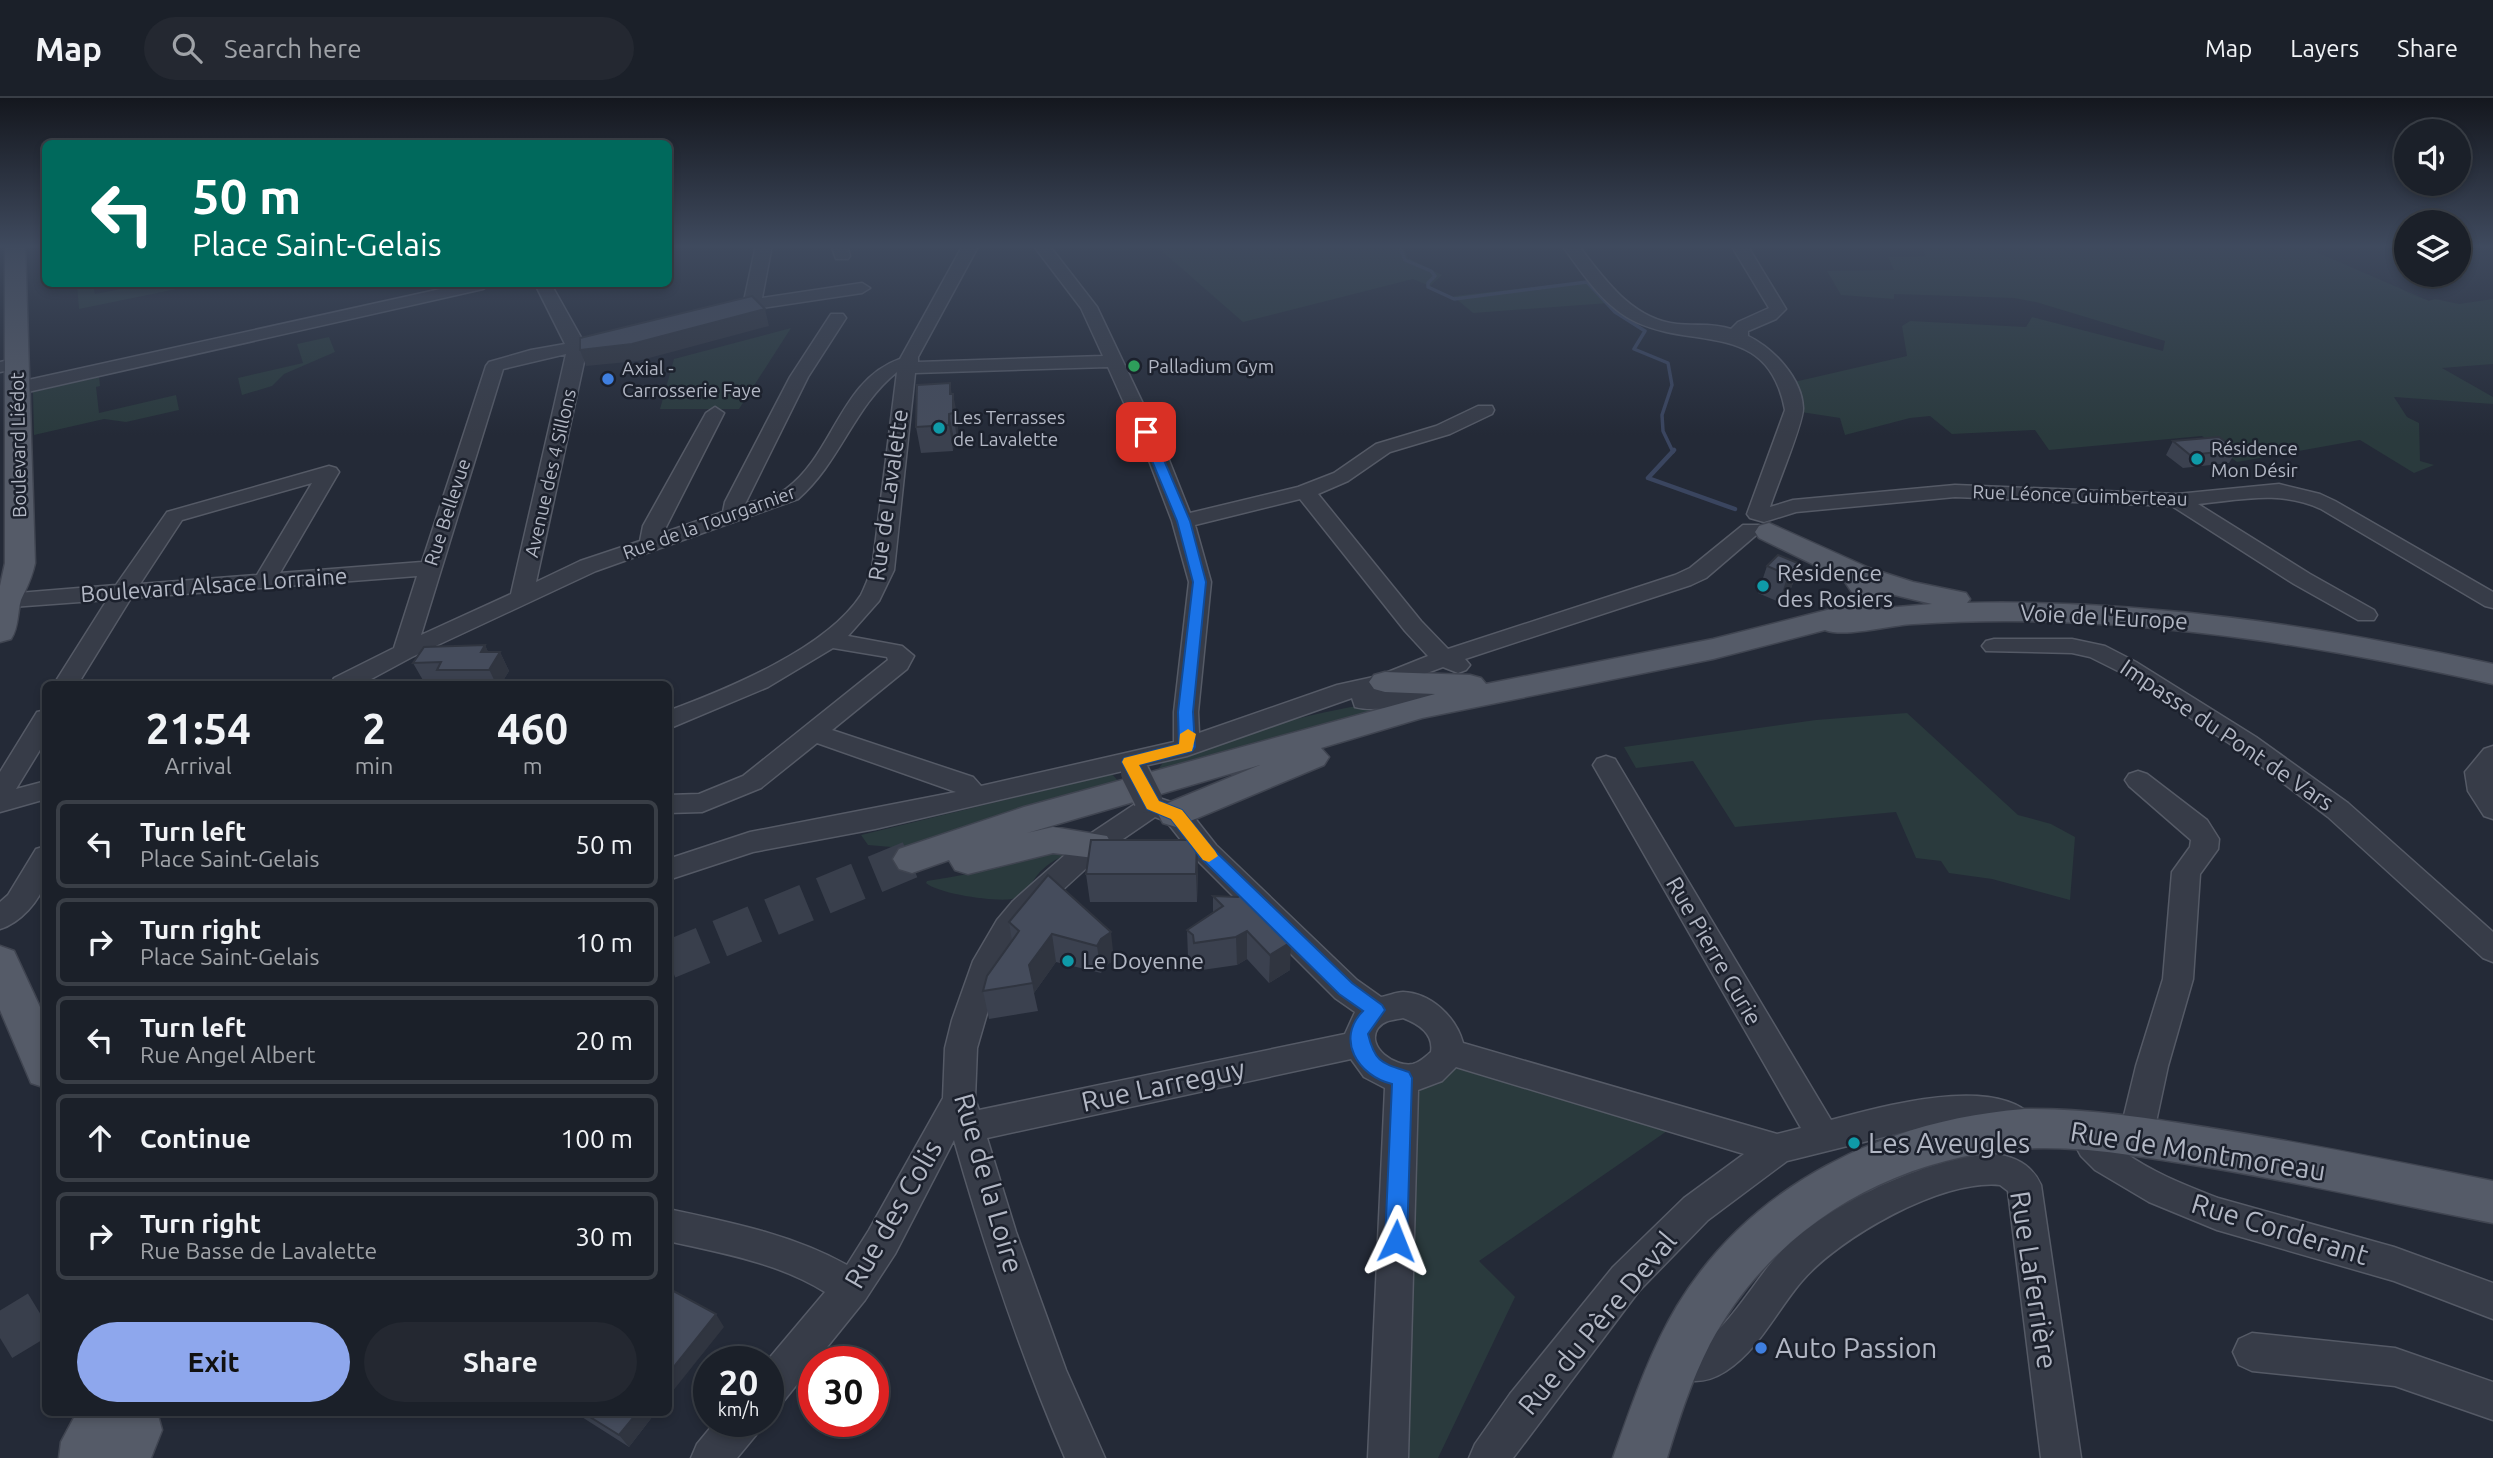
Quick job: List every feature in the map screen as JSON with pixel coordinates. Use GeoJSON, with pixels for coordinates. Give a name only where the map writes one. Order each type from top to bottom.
{"type":"FeatureCollection","features":[{"type":"Feature","properties":{"kind":"main road","name":"Boulevard Liédot"},"geometry":{"type":"LineString","coordinates":[[0,632],[2,603],[17,583],[19,563],[8,308]]}},
{"type":"Feature","properties":{"kind":"main road"},"geometry":{"type":"LineString","coordinates":[[1763,523],[1853,571],[1903,590],[2055,611]]}},
{"type":"Feature","properties":{"kind":"main road"},"geometry":{"type":"LineString","coordinates":[[1094,845],[1053,840],[916,864],[1024,820],[1420,708],[1713,649],[1842,616],[1859,608],[1868,594],[1853,571]]}},
{"type":"Feature","properties":{"kind":"main road","name":"Voie de l'Europe"},"geometry":{"type":"LineString","coordinates":[[1713,649],[1844,623],[1915,615],[2055,611],[2186,620],[2308,635],[2493,674]]}},
{"type":"Feature","properties":{"kind":"main road"},"geometry":{"type":"LineString","coordinates":[[1713,649],[1873,625],[1944,618],[2073,619],[2244,634],[2337,648],[2493,683]]}},
{"type":"Feature","properties":{"kind":"main road"},"geometry":{"type":"LineString","coordinates":[[1385,682],[1451,670],[1481,685],[1665,659]]}},
{"type":"Feature","properties":{"kind":"main road"},"geometry":{"type":"LineString","coordinates":[[1159,806],[1383,728],[1665,659]]}},
{"type":"Feature","properties":{"kind":"main road"},"geometry":{"type":"LineString","coordinates":[[1,967],[42,1061]]}},
{"type":"Feature","properties":{"kind":"main road","name":"Rue de Montmoreau"},"geometry":{"type":"LineString","coordinates":[[1640,1458],[1678,1360],[1697,1321],[1719,1287],[1774,1227],[1816,1194],[1866,1168],[1920,1147],[1982,1133],[2024,1129],[2084,1130],[2238,1152],[2493,1202]]}},
{"type":"Feature","properties":{"kind":"street"},"geometry":{"type":"LineString","coordinates":[[12,373],[354,308]]}},
{"type":"Feature","properties":{"kind":"street"},"geometry":{"type":"LineString","coordinates":[[557,308],[574,340],[574,356]]}},
{"type":"Feature","properties":{"kind":"street"},"geometry":{"type":"LineString","coordinates":[[709,317],[737,308]]}},
{"type":"Feature","properties":{"kind":"street"},"geometry":{"type":"LineString","coordinates":[[935,308],[915,345],[908,365],[1115,361]]}},
{"type":"Feature","properties":{"kind":"street"},"geometry":{"type":"LineString","coordinates":[[1090,308],[1183,521],[1200,582],[1186,712],[1188,740]]}},
{"type":"Feature","properties":{"kind":"street"},"geometry":{"type":"LineString","coordinates":[[1288,711],[1391,698],[1507,640],[1698,573],[1763,523],[1765,488],[1794,410],[1793,399],[1783,378],[1761,351],[1739,338],[1714,330],[1676,328],[1646,322],[1622,308]]}},
{"type":"Feature","properties":{"kind":"street"},"geometry":{"type":"LineString","coordinates":[[1739,338],[1740,329],[1746,324],[1771,315],[1778,308]]}},
{"type":"Feature","properties":{"kind":"street"},"geometry":{"type":"LineString","coordinates":[[733,515],[735,502],[799,377],[837,318]]}},
{"type":"Feature","properties":{"kind":"street"},"geometry":{"type":"LineString","coordinates":[[531,355],[561,341],[565,323]]}},
{"type":"Feature","properties":{"kind":"street"},"geometry":{"type":"LineString","coordinates":[[531,355],[574,356],[629,337]]}},
{"type":"Feature","properties":{"kind":"street","name":"Rue Bellevue"},"geometry":{"type":"LineString","coordinates":[[404,652],[491,374],[495,366],[502,362],[531,355]]}},
{"type":"Feature","properties":{"kind":"street","name":"Avenue des 4 Sillons"},"geometry":{"type":"LineString","coordinates":[[521,597],[574,356]]}},
{"type":"Feature","properties":{"kind":"street","name":"Rue de la Tourgarnier"},"geometry":{"type":"LineString","coordinates":[[349,681],[404,652],[588,566],[782,499],[805,486],[866,394],[894,366],[908,365]]}},
{"type":"Feature","properties":{"kind":"street","name":"Rue de Lavalette"},"geometry":{"type":"LineString","coordinates":[[672,718],[766,676],[831,640],[857,616],[872,597],[880,581],[908,365]]}},
{"type":"Feature","properties":{"kind":"street"},"geometry":{"type":"LineString","coordinates":[[1183,521],[1305,492],[1341,477],[1383,448],[1443,430],[1485,410]]}},
{"type":"Feature","properties":{"kind":"street"},"geometry":{"type":"LineString","coordinates":[[650,543],[654,526],[715,413]]}},
{"type":"Feature","properties":{"kind":"street"},"geometry":{"type":"LineString","coordinates":[[68,681],[174,516],[329,472],[265,580]]}},
{"type":"Feature","properties":{"kind":"street"},"geometry":{"type":"LineString","coordinates":[[1765,488],[1785,503],[1800,506]]}},
{"type":"Feature","properties":{"kind":"street","name":"Rue Léonce Guimberteau"},"geometry":{"type":"LineString","coordinates":[[1763,523],[1800,506],[1955,491],[2177,500],[2279,490],[2312,498],[2381,534],[2493,601]]}},
{"type":"Feature","properties":{"kind":"street"},"geometry":{"type":"LineString","coordinates":[[1305,492],[1451,670]]}},
{"type":"Feature","properties":{"kind":"street"},"geometry":{"type":"LineString","coordinates":[[2177,500],[2302,579],[2366,615]]}},
{"type":"Feature","properties":{"kind":"street","name":"Boulevard Alsace Lorraine"},"geometry":{"type":"LineString","coordinates":[[2,603],[429,568]]}},
{"type":"Feature","properties":{"kind":"street"},"geometry":{"type":"LineString","coordinates":[[672,804],[702,803],[752,782],[899,664],[902,656],[894,652],[831,640]]}},
{"type":"Feature","properties":{"kind":"street","name":"Impasse du Pont de Vars"},"geometry":{"type":"LineString","coordinates":[[1994,646],[2072,646],[2110,657],[2248,743],[2338,810],[2493,950]]}},
{"type":"Feature","properties":{"kind":"street"},"geometry":{"type":"LineString","coordinates":[[672,869],[750,842],[875,819],[974,795],[1136,765],[1188,740],[1227,732],[1346,691],[1385,682]]}},
{"type":"Feature","properties":{"kind":"street"},"geometry":{"type":"LineString","coordinates":[[0,794],[42,725]]}},
{"type":"Feature","properties":{"kind":"street"},"geometry":{"type":"LineString","coordinates":[[813,733],[964,784],[974,795]]}},
{"type":"Feature","properties":{"kind":"street"},"geometry":{"type":"LineString","coordinates":[[2493,755],[2478,772],[2481,791],[2493,809]]}},
{"type":"Feature","properties":{"kind":"street"},"geometry":{"type":"LineString","coordinates":[[1136,765],[1159,806],[1346,989],[1376,1010]]}},
{"type":"Feature","properties":{"kind":"street","name":"Rue Pierre Curie"},"geometry":{"type":"LineString","coordinates":[[1606,765],[1823,1136]]}},
{"type":"Feature","properties":{"kind":"street"},"geometry":{"type":"LineString","coordinates":[[2136,1136],[2152,1066],[2178,979],[2186,872],[2204,849],[2205,839],[2197,827],[2138,780]]}},
{"type":"Feature","properties":{"kind":"street"},"geometry":{"type":"LineString","coordinates":[[0,803],[42,791]]}},
{"type":"Feature","properties":{"kind":"street","name":"Rue de la Loire"},"geometry":{"type":"LineString","coordinates":[[1085,1458],[1041,1354],[999,1232],[963,1113],[961,1048],[996,946],[1023,909],[1094,845],[1159,806]]}},
{"type":"Feature","properties":{"kind":"street"},"geometry":{"type":"LineString","coordinates":[[0,918],[18,903],[42,863]]}},
{"type":"Feature","properties":{"kind":"street"},"geometry":{"type":"LineString","coordinates":[[1403,1005],[1431,1014],[1441,1024],[1446,1036],[1447,1051],[1437,1068],[1427,1074],[1402,1078],[1373,1067],[1359,1044],[1362,1025],[1376,1010],[1403,1005]]}},
{"type":"Feature","properties":{"kind":"street","name":"Rue Larreguy"},"geometry":{"type":"LineString","coordinates":[[963,1113],[1359,1044]]}},
{"type":"Feature","properties":{"kind":"street"},"geometry":{"type":"LineString","coordinates":[[1447,1051],[1777,1149]]}},
{"type":"Feature","properties":{"kind":"street"},"geometry":{"type":"LineString","coordinates":[[1388,1458],[1402,1078]]}},
{"type":"Feature","properties":{"kind":"street","name":"Rue du Père Deval"},"geometry":{"type":"LineString","coordinates":[[1489,1458],[1524,1408],[1626,1279],[1696,1209],[1777,1149],[1924,1113],[1979,1111],[2009,1115],[2024,1129]]}},
{"type":"Feature","properties":{"kind":"street","name":"Rue des Colis"},"geometry":{"type":"LineString","coordinates":[[784,1371],[852,1288],[963,1113]]}},
{"type":"Feature","properties":{"kind":"street","name":"Rue Corderant"},"geometry":{"type":"LineString","coordinates":[[2084,1130],[2096,1149],[2115,1164],[2142,1181],[2217,1214],[2394,1265],[2493,1301]]}},
{"type":"Feature","properties":{"kind":"street","name":"Rue Laferrière"},"geometry":{"type":"LineString","coordinates":[[1678,1360],[1693,1364],[1710,1360],[1728,1343],[1791,1266],[1817,1242],[1886,1198],[1982,1169],[2000,1169],[2017,1175],[2024,1185],[2061,1458]]}},
{"type":"Feature","properties":{"kind":"street"},"geometry":{"type":"LineString","coordinates":[[672,1226],[751,1244],[826,1270],[852,1288]]}},
{"type":"Feature","properties":{"kind":"street"},"geometry":{"type":"LineString","coordinates":[[2252,1352],[2395,1367],[2493,1401]]}},
{"type":"Feature","properties":{"kind":"street"},"geometry":{"type":"LineString","coordinates":[[711,1458],[729,1437]]}},
{"type":"Feature","properties":{"kind":"shaded area"},"geometry":{"type":"Polygon","coordinates":[[[1228,308],[1297,308],[1243,322],[1228,308]]]}},
{"type":"Feature","properties":{"kind":"shaded area"},"geometry":{"type":"Polygon","coordinates":[[[1468,308],[1535,308],[1473,313],[1468,308]]]}},
{"type":"Feature","properties":{"kind":"shaded area"},"geometry":{"type":"Polygon","coordinates":[[[2057,308],[2493,308],[2493,364],[2442,368],[2493,397],[2493,404],[2394,397],[2407,417],[2419,423],[2420,461],[2434,465],[2414,473],[2360,440],[2237,462],[2202,436],[2049,450],[2035,430],[1952,434],[1930,416],[1910,418],[1845,435],[1840,418],[1801,412],[1804,402],[1794,382],[1907,356],[1902,326],[1910,321],[2026,327],[2032,317],[2163,351],[2165,341],[2057,308]]]}},
{"type":"Feature","properties":{"kind":"shaded area"},"geometry":{"type":"Polygon","coordinates":[[[791,328],[739,409],[660,409],[674,359],[791,328]]]}},
{"type":"Feature","properties":{"kind":"shaded area"},"geometry":{"type":"Polygon","coordinates":[[[329,337],[335,352],[284,374],[272,386],[242,395],[238,378],[303,363],[297,344],[329,337]]]}},
{"type":"Feature","properties":{"kind":"shaded area"},"geometry":{"type":"Polygon","coordinates":[[[99,377],[100,386],[96,387],[99,413],[176,395],[179,410],[126,422],[104,419],[34,435],[33,392],[99,377]]]}},
{"type":"Feature","properties":{"kind":"shaded area"},"geometry":{"type":"Polygon","coordinates":[[[1377,703],[1388,707],[1162,773],[1159,768],[1165,760],[1270,726],[1377,703]]]}},
{"type":"Feature","properties":{"kind":"shaded area"},"geometry":{"type":"Polygon","coordinates":[[[1907,713],[2018,815],[2051,824],[2075,837],[2070,900],[1992,879],[1949,873],[1941,861],[1916,858],[1896,812],[1735,827],[1693,761],[1636,768],[1624,747],[1816,720],[1907,713]]]}},
{"type":"Feature","properties":{"kind":"shaded area"},"geometry":{"type":"Polygon","coordinates":[[[1112,774],[1119,782],[903,848],[868,845],[861,835],[1112,774]]]}},
{"type":"Feature","properties":{"kind":"shaded area"},"geometry":{"type":"Polygon","coordinates":[[[1062,850],[1067,854],[1043,869],[1028,893],[1014,899],[968,896],[943,891],[926,883],[1012,864],[1062,850]]]}},
{"type":"Feature","properties":{"kind":"shaded area"},"geometry":{"type":"Polygon","coordinates":[[[1454,1068],[1646,1122],[1667,1131],[1479,1261],[1515,1297],[1438,1458],[1399,1458],[1413,1092],[1439,1084],[1454,1068]]]}},
{"type":"Feature","properties":{"kind":"building"},"geometry":{"type":"Polygon","coordinates":[[[701,308],[765,309],[632,344],[580,350],[580,338],[701,308]]]}},
{"type":"Feature","properties":{"kind":"building"},"geometry":{"type":"Polygon","coordinates":[[[950,383],[953,413],[949,414],[949,425],[916,427],[917,385],[950,383]]]}},
{"type":"Feature","properties":{"kind":"building"},"geometry":{"type":"Polygon","coordinates":[[[2219,437],[2237,450],[2190,455],[2173,441],[2219,437]]]}},
{"type":"Feature","properties":{"kind":"building"},"geometry":{"type":"Polygon","coordinates":[[[1778,555],[1800,564],[1788,575],[1767,566],[1778,555]]]}},
{"type":"Feature","properties":{"kind":"building"},"geometry":{"type":"Polygon","coordinates":[[[485,645],[481,652],[500,652],[489,670],[437,670],[441,662],[413,663],[424,647],[485,645]]]}},
{"type":"Feature","properties":{"kind":"building"},"geometry":{"type":"Polygon","coordinates":[[[1091,840],[1197,840],[1196,874],[1086,874],[1091,840]]]}},
{"type":"Feature","properties":{"kind":"building"},"geometry":{"type":"Polygon","coordinates":[[[1048,875],[1111,932],[1101,939],[1097,946],[1052,934],[1029,965],[1033,983],[983,991],[987,976],[1019,931],[1009,922],[1048,875]]]}},
{"type":"Feature","properties":{"kind":"building"},"geometry":{"type":"Polygon","coordinates":[[[1255,893],[1283,921],[1275,926],[1291,942],[1270,955],[1247,931],[1236,937],[1194,943],[1193,935],[1187,930],[1223,906],[1213,896],[1238,897],[1243,894],[1247,898],[1255,893]]]}},
{"type":"Feature","properties":{"kind":"building"},"geometry":{"type":"Polygon","coordinates":[[[672,1290],[716,1314],[672,1369],[672,1290]]]}},
{"type":"Feature","properties":{"kind":"building"},"geometry":{"type":"Polygon","coordinates":[[[588,1416],[635,1416],[619,1435],[588,1416]]]}},
{"type":"Feature","properties":{"kind":"waterway"},"geometry":{"type":"LineString","coordinates":[[1612,308],[1645,331],[1634,349],[1668,363],[1672,385],[1662,415],[1663,431],[1673,451]]}},
{"type":"Feature","properties":{"kind":"waterway"},"geometry":{"type":"LineString","coordinates":[[1673,451],[1648,478],[1735,509]]}},
{"type":"Feature","properties":{"kind":"tunnel"},"geometry":{"type":"LineString","coordinates":[[672,958],[912,859]]}},
{"type":"Feature","properties":{"kind":"tunnel"},"geometry":{"type":"LineString","coordinates":[[0,1338],[42,1312]]}},
{"type":"Feature","properties":{"kind":"slow traffic"},"geometry":{"type":"LineString","coordinates":[[1188,734],[1187,747],[1130,762],[1153,805],[1158,810],[1176,814],[1209,856]]}},
{"type":"Feature","properties":{"kind":"place","name":"Palladium Gym"},"geometry":{"type":"Point","coordinates":[1134,366]}},
{"type":"Feature","properties":{"kind":"place","name":"Axial - Carrosserie Faye"},"geometry":{"type":"Point","coordinates":[608,379]}},
{"type":"Feature","properties":{"kind":"place","name":"Les Terrasses de Lavalette"},"geometry":{"type":"Point","coordinates":[939,428]}},
{"type":"Feature","properties":{"kind":"place","name":"Résidence Mon Désir"},"geometry":{"type":"Point","coordinates":[2197,459]}},
{"type":"Feature","properties":{"kind":"place","name":"Résidence des Rosiers"},"geometry":{"type":"Point","coordinates":[1763,586]}},
{"type":"Feature","properties":{"kind":"place","name":"Le Doyenne"},"geometry":{"type":"Point","coordinates":[1068,961]}},
{"type":"Feature","properties":{"kind":"place","name":"Les Aveugles"},"geometry":{"type":"Point","coordinates":[1854,1143]}},
{"type":"Feature","properties":{"kind":"place","name":"Auto Passion"},"geometry":{"type":"Point","coordinates":[1761,1348]}},
{"type":"Feature","properties":{"kind":"route"},"geometry":{"type":"LineString","coordinates":[[1146,432],[1183,521],[1200,582],[1186,712],[1187,747],[1130,762],[1153,805],[1158,810],[1176,814],[1206,852],[1346,989],[1376,1010],[1362,1025],[1359,1044],[1373,1067],[1402,1078],[1396,1241]]}}]}
